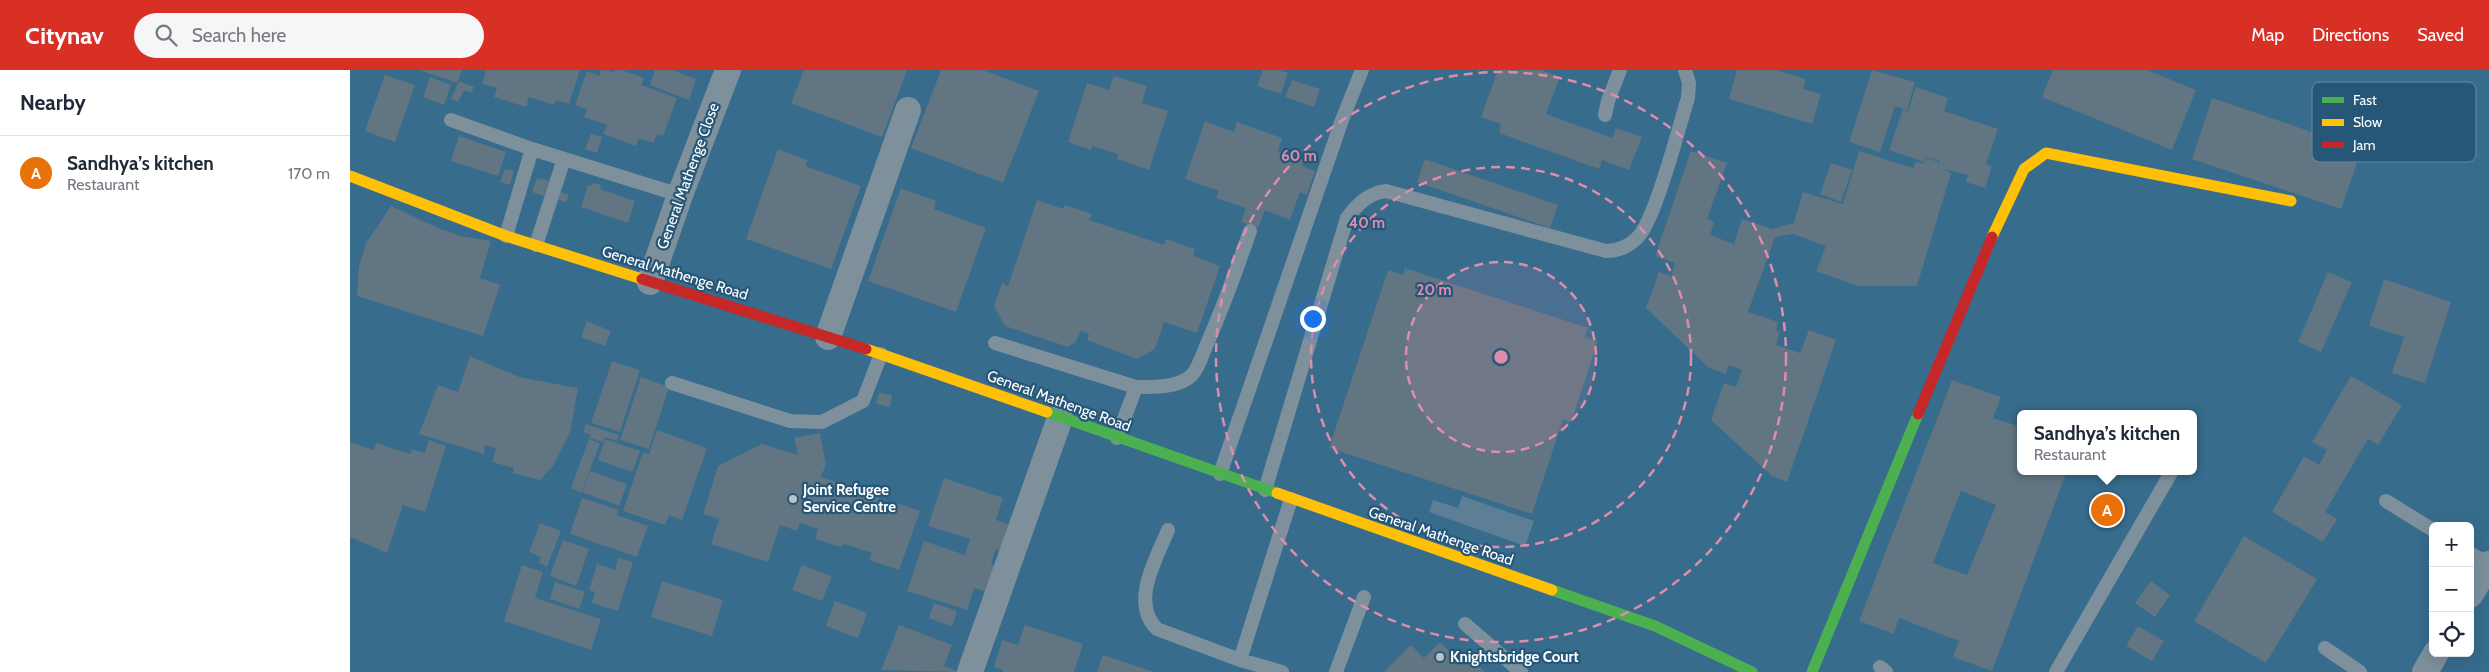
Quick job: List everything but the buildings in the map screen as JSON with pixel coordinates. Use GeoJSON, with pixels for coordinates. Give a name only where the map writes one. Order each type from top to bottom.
{"type":"FeatureCollection","features":[{"type":"Feature","properties":{"kind":"street","name":"General Mathenge Close"},"geometry":{"type":"LineString","coordinates":[[650,282],[680,195],[728,70]]}},
{"type":"Feature","properties":{"kind":"street"},"geometry":{"type":"LineString","coordinates":[[828,337],[908,110]]}},
{"type":"Feature","properties":{"kind":"street"},"geometry":{"type":"LineString","coordinates":[[1812,672],[1948,340],[2024,169],[2046,153],[2291,201]]}},
{"type":"Feature","properties":{"kind":"street","name":"General Mathenge Road"},"geometry":{"type":"LineString","coordinates":[[350,176],[506,236],[881,354],[1655,626],[1752,672]]}},
{"type":"Feature","properties":{"kind":"street"},"geometry":{"type":"LineString","coordinates":[[970,672],[1060,418]]}},
{"type":"Feature","properties":{"kind":"street"},"geometry":{"type":"LineString","coordinates":[[2474,588],[2489,564]]}},
{"type":"Feature","properties":{"kind":"street"},"geometry":{"type":"LineString","coordinates":[[2424,672],[2433,657]]}},
{"type":"Feature","properties":{"kind":"lane"},"geometry":{"type":"LineString","coordinates":[[1220,474],[1342,120],[1362,70]]}},
{"type":"Feature","properties":{"kind":"lane"},"geometry":{"type":"LineString","coordinates":[[1605,115],[1608,101],[1620,70]]}},
{"type":"Feature","properties":{"kind":"lane"},"geometry":{"type":"LineString","coordinates":[[1265,490],[1347,218],[1356,207],[1376,192],[1386,191],[1606,251],[1626,247],[1639,237],[1650,217],[1688,98],[1689,83],[1685,70]]}},
{"type":"Feature","properties":{"kind":"lane"},"geometry":{"type":"LineString","coordinates":[[450,120],[532,149],[680,195]]}},
{"type":"Feature","properties":{"kind":"lane"},"geometry":{"type":"LineString","coordinates":[[506,236],[532,149]]}},
{"type":"Feature","properties":{"kind":"lane"},"geometry":{"type":"LineString","coordinates":[[536,245],[564,159]]}},
{"type":"Feature","properties":{"kind":"lane"},"geometry":{"type":"LineString","coordinates":[[996,343],[1136,387],[1159,387],[1181,381],[1192,375],[1224,304],[1250,231]]}},
{"type":"Feature","properties":{"kind":"lane"},"geometry":{"type":"LineString","coordinates":[[672,383],[790,421],[822,422],[863,401],[881,354]]}},
{"type":"Feature","properties":{"kind":"lane"},"geometry":{"type":"LineString","coordinates":[[1118,438],[1136,387]]}},
{"type":"Feature","properties":{"kind":"lane"},"geometry":{"type":"LineString","coordinates":[[2056,672],[2170,475]]}},
{"type":"Feature","properties":{"kind":"lane"},"geometry":{"type":"LineString","coordinates":[[1240,660],[1291,499]]}},
{"type":"Feature","properties":{"kind":"lane"},"geometry":{"type":"LineString","coordinates":[[2386,501],[2429,528]]}},
{"type":"Feature","properties":{"kind":"lane"},"geometry":{"type":"LineString","coordinates":[[1168,530],[1145,591],[1146,615],[1157,629],[1240,660],[1282,672]]}},
{"type":"Feature","properties":{"kind":"lane"},"geometry":{"type":"LineString","coordinates":[[2474,555],[2489,564]]}},
{"type":"Feature","properties":{"kind":"lane"},"geometry":{"type":"LineString","coordinates":[[1336,672],[1364,597]]}},
{"type":"Feature","properties":{"kind":"lane"},"geometry":{"type":"LineString","coordinates":[[1464,624],[1521,672]]}},
{"type":"Feature","properties":{"kind":"lane"},"geometry":{"type":"LineString","coordinates":[[2325,648],[2360,672]]}},
{"type":"Feature","properties":{"kind":"shaded area"},"geometry":{"type":"Polygon","coordinates":[[[350,70],[2489,70],[2489,672],[350,672],[350,70]]]}},
{"type":"Feature","properties":{"kind":"shaded area"},"geometry":{"type":"Polygon","coordinates":[[[1462,496],[1534,521],[1525,546],[1429,512],[1433,500],[1458,508],[1462,496]]]}},
{"type":"Feature","properties":{"kind":"traffic: fast"},"geometry":{"type":"LineString","coordinates":[[1047,412],[1277,493]]}},
{"type":"Feature","properties":{"kind":"traffic: fast"},"geometry":{"type":"LineString","coordinates":[[1812,672],[1918,414]]}},
{"type":"Feature","properties":{"kind":"traffic: fast"},"geometry":{"type":"LineString","coordinates":[[1552,590],[1655,626],[1752,672]]}},
{"type":"Feature","properties":{"kind":"traffic: slow"},"geometry":{"type":"LineString","coordinates":[[1992,237],[2024,169],[2046,153],[2291,201]]}},
{"type":"Feature","properties":{"kind":"traffic: slow"},"geometry":{"type":"LineString","coordinates":[[350,176],[506,236],[642,279]]}},
{"type":"Feature","properties":{"kind":"traffic: slow"},"geometry":{"type":"LineString","coordinates":[[866,349],[1047,412]]}},
{"type":"Feature","properties":{"kind":"traffic: slow"},"geometry":{"type":"LineString","coordinates":[[1277,493],[1552,590]]}},
{"type":"Feature","properties":{"kind":"traffic: jam"},"geometry":{"type":"LineString","coordinates":[[1918,414],[1992,237]]}},
{"type":"Feature","properties":{"kind":"traffic: jam"},"geometry":{"type":"LineString","coordinates":[[642,279],[866,349]]}},
{"type":"Feature","properties":{"kind":"place","name":"Joint Refugee Service Centre"},"geometry":{"type":"Point","coordinates":[793,499]}},
{"type":"Feature","properties":{"kind":"place","name":"Sandhya’s kitchen"},"geometry":{"type":"Point","coordinates":[2107,510]}},
{"type":"Feature","properties":{"kind":"place","name":"Knightsbridge Court"},"geometry":{"type":"Point","coordinates":[1440,657]}}]}
